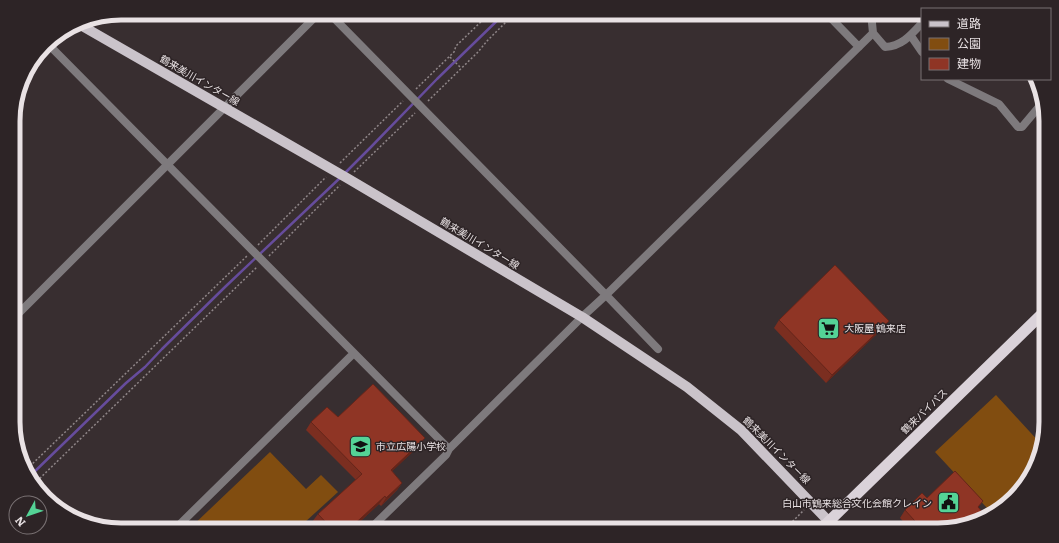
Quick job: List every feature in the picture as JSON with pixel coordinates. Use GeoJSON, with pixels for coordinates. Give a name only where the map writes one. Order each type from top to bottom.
{"type":"FeatureCollection","features":[{"type":"Feature","properties":{"kind":"highway","name":"鶴来バイパス"},"geometry":{"type":"LineString","coordinates":[[829,521],[1039,317]]}},
{"type":"Feature","properties":{"kind":"main road","name":"鶴来美川インター線"},"geometry":{"type":"LineString","coordinates":[[84,27],[347,178],[582,317],[687,387],[741,430],[829,521]]}},
{"type":"Feature","properties":{"kind":"street"},"geometry":{"type":"LineString","coordinates":[[20,312],[312,20]]}},
{"type":"Feature","properties":{"kind":"street"},"geometry":{"type":"LineString","coordinates":[[336,20],[658,349]]}},
{"type":"Feature","properties":{"kind":"street"},"geometry":{"type":"LineString","coordinates":[[833,20],[859,47]]}},
{"type":"Feature","properties":{"kind":"street"},"geometry":{"type":"LineString","coordinates":[[872,20],[873,33],[885,47],[894,47],[911,36],[921,24]]}},
{"type":"Feature","properties":{"kind":"street"},"geometry":{"type":"LineString","coordinates":[[376,523],[446,455],[449,449],[582,317],[873,33]]}},
{"type":"Feature","properties":{"kind":"street"},"geometry":{"type":"LineString","coordinates":[[911,36],[921,51]]}},
{"type":"Feature","properties":{"kind":"street"},"geometry":{"type":"LineString","coordinates":[[51,47],[449,449]]}},
{"type":"Feature","properties":{"kind":"street"},"geometry":{"type":"LineString","coordinates":[[959,81],[999,104],[1018,127],[1022,127],[1038,108]]}},
{"type":"Feature","properties":{"kind":"street"},"geometry":{"type":"LineString","coordinates":[[181,523],[354,354]]}},
{"type":"Feature","properties":{"kind":"path"},"geometry":{"type":"LineString","coordinates":[[38,480],[258,256],[334,171],[410,94],[450,57],[456,46],[483,20]]}},
{"type":"Feature","properties":{"kind":"path"},"geometry":{"type":"LineString","coordinates":[[30,467],[258,256],[347,178],[461,68],[508,20]]}},
{"type":"Feature","properties":{"kind":"path"},"geometry":{"type":"LineString","coordinates":[[450,57],[461,68]]}},
{"type":"Feature","properties":{"kind":"path"},"geometry":{"type":"LineString","coordinates":[[791,523],[811,503]]}},
{"type":"Feature","properties":{"kind":"green space"},"geometry":{"type":"Polygon","coordinates":[[[996,395],[1037,440],[1034,455],[1022,478],[1005,498],[987,511],[987,508],[935,452],[996,395]]]}},
{"type":"Feature","properties":{"kind":"green space"},"geometry":{"type":"Polygon","coordinates":[[[270,452],[306,489],[321,475],[338,492],[304,523],[195,523],[270,452]]]}},
{"type":"Feature","properties":{"kind":"building","name":"大阪屋 鶴来店"},"geometry":{"type":"Polygon","coordinates":[[[835,265],[889,321],[832,375],[779,320],[835,265]]]}},
{"type":"Feature","properties":{"kind":"building"},"geometry":{"type":"Polygon","coordinates":[[[373,384],[425,438],[391,470],[402,483],[386,498],[385,496],[356,523],[326,523],[318,514],[362,474],[311,422],[327,407],[338,417],[373,384]]]}},
{"type":"Feature","properties":{"kind":"building","name":"白山市鶴来総合文化会館クレイン"},"geometry":{"type":"Polygon","coordinates":[[[955,471],[983,501],[978,507],[983,513],[971,518],[945,523],[917,523],[905,510],[922,493],[927,498],[955,471]]]}},
{"type":"Feature","properties":{"kind":"waterway"},"geometry":{"type":"LineString","coordinates":[[344,174],[437,79],[498,20]]}},
{"type":"Feature","properties":{"kind":"waterway"},"geometry":{"type":"LineString","coordinates":[[33,473],[341,177]]}},
{"type":"Feature","properties":{"kind":"place","name":"大阪屋 鶴来店"},"geometry":{"type":"Point","coordinates":[829,328]}},
{"type":"Feature","properties":{"kind":"place","name":"市立広陽小学校"},"geometry":{"type":"Point","coordinates":[360,446]}},
{"type":"Feature","properties":{"kind":"place","name":"白山市鶴来総合文化会館クレイン"},"geometry":{"type":"Point","coordinates":[948,503]}}]}
